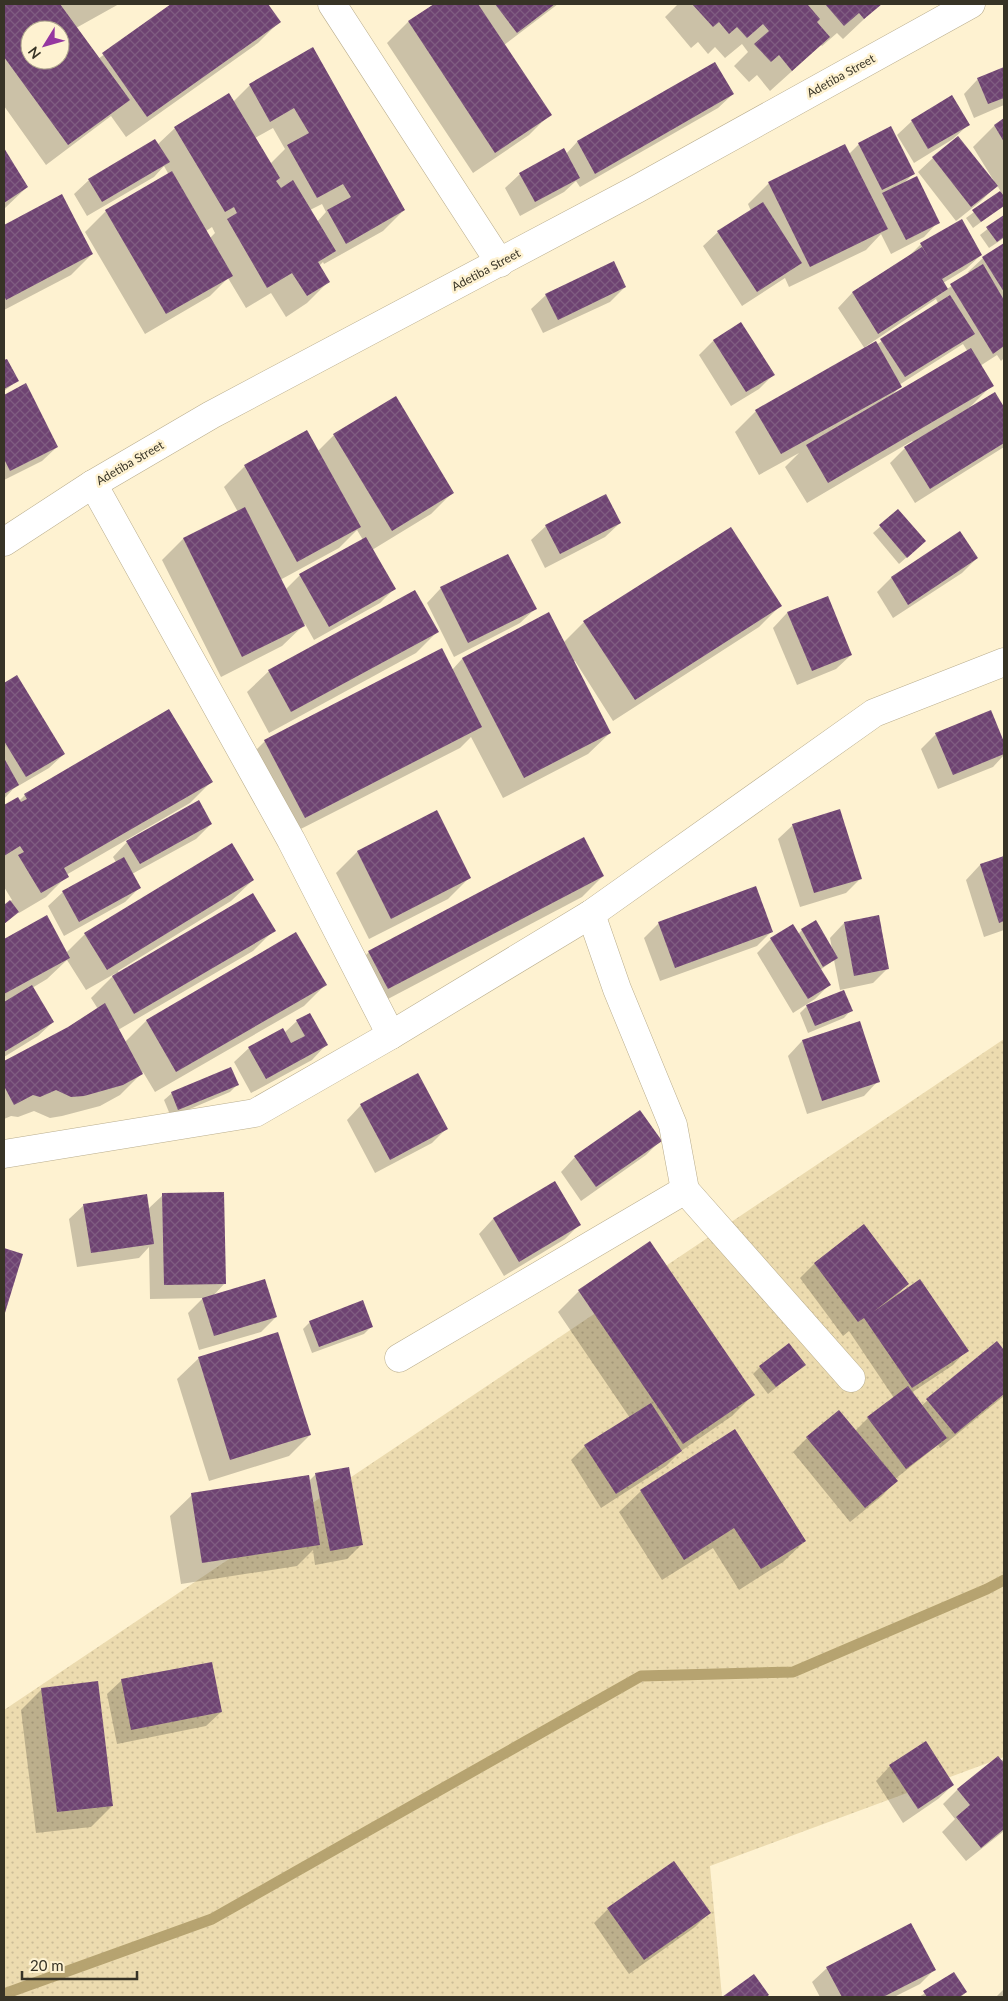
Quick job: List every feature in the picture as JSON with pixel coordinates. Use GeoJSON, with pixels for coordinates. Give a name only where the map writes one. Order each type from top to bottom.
{"type":"FeatureCollection","features":[{"type":"Feature","properties":{"kind":"street"},"geometry":{"type":"LineString","coordinates":[[332,4],[500,263]]}},
{"type":"Feature","properties":{"kind":"street","name":"Adetiba Street"},"geometry":{"type":"LineString","coordinates":[[4,542],[93,484],[211,415],[637,190],[971,4]]}},
{"type":"Feature","properties":{"kind":"street"},"geometry":{"type":"LineString","coordinates":[[93,484],[291,840],[391,1035]]}},
{"type":"Feature","properties":{"kind":"street"},"geometry":{"type":"LineString","coordinates":[[4,1154],[255,1113],[391,1035],[591,914],[874,713],[1004,662]]}},
{"type":"Feature","properties":{"kind":"street"},"geometry":{"type":"LineString","coordinates":[[591,914],[617,988],[673,1125],[685,1190],[851,1378]]}},
{"type":"Feature","properties":{"kind":"street"},"geometry":{"type":"LineString","coordinates":[[399,1358],[685,1190]]}},
{"type":"Feature","properties":{"kind":"shaded area"},"geometry":{"type":"Polygon","coordinates":[[[1004,1039],[1004,1757],[710,1866],[722,1997],[4,1997],[4,1710],[1004,1039]]]}},
{"type":"Feature","properties":{"kind":"building"},"geometry":{"type":"Polygon","coordinates":[[[4,4],[60,4],[130,100],[68,145],[4,57],[4,4]]]}},
{"type":"Feature","properties":{"kind":"building"},"geometry":{"type":"Polygon","coordinates":[[[171,4],[268,4],[281,22],[147,117],[102,53],[171,4]]]}},
{"type":"Feature","properties":{"kind":"building"},"geometry":{"type":"Polygon","coordinates":[[[434,4],[478,4],[552,115],[495,153],[408,21],[434,4]]]}},
{"type":"Feature","properties":{"kind":"building"},"geometry":{"type":"Polygon","coordinates":[[[495,4],[555,4],[517,33],[495,4]]]}},
{"type":"Feature","properties":{"kind":"building"},"geometry":{"type":"Polygon","coordinates":[[[692,4],[809,4],[820,19],[817,22],[830,37],[792,71],[779,55],[771,62],[754,44],[769,31],[763,24],[747,38],[737,27],[729,34],[719,22],[713,27],[692,4]]]}},
{"type":"Feature","properties":{"kind":"building"},"geometry":{"type":"Polygon","coordinates":[[[825,4],[882,4],[864,19],[859,13],[844,26],[825,4]]]}},
{"type":"Feature","properties":{"kind":"building"},"geometry":{"type":"Polygon","coordinates":[[[313,47],[405,210],[346,244],[327,210],[351,197],[343,184],[317,198],[287,145],[309,133],[294,108],[270,122],[249,84],[313,47]]]}},
{"type":"Feature","properties":{"kind":"building"},"geometry":{"type":"Polygon","coordinates":[[[715,62],[734,94],[595,174],[577,141],[715,62]]]}},
{"type":"Feature","properties":{"kind":"building"},"geometry":{"type":"Polygon","coordinates":[[[1004,67],[1004,98],[988,104],[977,78],[1004,67]]]}},
{"type":"Feature","properties":{"kind":"building"},"geometry":{"type":"Polygon","coordinates":[[[229,93],[280,178],[276,181],[281,188],[293,180],[336,251],[318,262],[330,282],[307,296],[292,273],[267,288],[227,219],[237,213],[234,207],[225,212],[174,127],[229,93]]]}},
{"type":"Feature","properties":{"kind":"building"},"geometry":{"type":"Polygon","coordinates":[[[952,95],[970,125],[928,149],[911,120],[952,95]]]}},
{"type":"Feature","properties":{"kind":"building"},"geometry":{"type":"Polygon","coordinates":[[[1004,118],[1004,142],[994,125],[1004,118]]]}},
{"type":"Feature","properties":{"kind":"building"},"geometry":{"type":"Polygon","coordinates":[[[891,126],[915,174],[882,190],[858,143],[891,126]]]}},
{"type":"Feature","properties":{"kind":"building"},"geometry":{"type":"Polygon","coordinates":[[[958,136],[998,186],[971,207],[932,157],[958,136]]]}},
{"type":"Feature","properties":{"kind":"building"},"geometry":{"type":"Polygon","coordinates":[[[155,139],[170,162],[102,202],[88,179],[155,139]]]}},
{"type":"Feature","properties":{"kind":"building"},"geometry":{"type":"Polygon","coordinates":[[[845,144],[888,229],[810,267],[768,182],[845,144]]]}},
{"type":"Feature","properties":{"kind":"building"},"geometry":{"type":"Polygon","coordinates":[[[4,148],[28,187],[4,203],[4,148]]]}},
{"type":"Feature","properties":{"kind":"building"},"geometry":{"type":"Polygon","coordinates":[[[564,148],[580,178],[535,202],[519,173],[564,148]]]}},
{"type":"Feature","properties":{"kind":"building"},"geometry":{"type":"Polygon","coordinates":[[[172,171],[233,276],[166,314],[105,210],[172,171]]]}},
{"type":"Feature","properties":{"kind":"building"},"geometry":{"type":"Polygon","coordinates":[[[917,176],[940,223],[906,240],[882,193],[917,176]]]}},
{"type":"Feature","properties":{"kind":"building"},"geometry":{"type":"Polygon","coordinates":[[[1000,191],[1004,196],[1004,206],[981,222],[972,210],[1000,191]]]}},
{"type":"Feature","properties":{"kind":"building"},"geometry":{"type":"Polygon","coordinates":[[[62,194],[93,254],[6,300],[4,295],[4,225],[62,194]]]}},
{"type":"Feature","properties":{"kind":"building"},"geometry":{"type":"Polygon","coordinates":[[[763,202],[802,263],[757,292],[717,231],[763,202]]]}},
{"type":"Feature","properties":{"kind":"building"},"geometry":{"type":"Polygon","coordinates":[[[1004,215],[1004,237],[997,242],[986,227],[1004,215]]]}},
{"type":"Feature","properties":{"kind":"building"},"geometry":{"type":"Polygon","coordinates":[[[962,219],[982,255],[942,279],[948,289],[878,334],[852,292],[922,247],[929,258],[920,243],[962,219]]]}},
{"type":"Feature","properties":{"kind":"building"},"geometry":{"type":"Polygon","coordinates":[[[1004,243],[1004,292],[982,257],[1004,243]]]}},
{"type":"Feature","properties":{"kind":"building"},"geometry":{"type":"Polygon","coordinates":[[[614,261],[626,287],[558,320],[545,294],[614,261]]]}},
{"type":"Feature","properties":{"kind":"building"},"geometry":{"type":"Polygon","coordinates":[[[983,264],[1004,300],[1004,346],[993,354],[950,284],[983,264]]]}},
{"type":"Feature","properties":{"kind":"building"},"geometry":{"type":"Polygon","coordinates":[[[950,295],[975,334],[905,377],[880,339],[950,295]]]}},
{"type":"Feature","properties":{"kind":"building"},"geometry":{"type":"Polygon","coordinates":[[[741,322],[775,375],[746,392],[713,340],[741,322]]]}},
{"type":"Feature","properties":{"kind":"building"},"geometry":{"type":"Polygon","coordinates":[[[876,341],[902,387],[781,454],[755,410],[876,341]]]}},
{"type":"Feature","properties":{"kind":"building"},"geometry":{"type":"Polygon","coordinates":[[[971,348],[994,386],[828,483],[806,445],[971,348]]]}},
{"type":"Feature","properties":{"kind":"building"},"geometry":{"type":"Polygon","coordinates":[[[7,359],[19,381],[4,389],[4,360],[7,359]]]}},
{"type":"Feature","properties":{"kind":"building"},"geometry":{"type":"Polygon","coordinates":[[[26,383],[58,447],[10,471],[4,459],[4,395],[26,383]]]}},
{"type":"Feature","properties":{"kind":"building"},"geometry":{"type":"Polygon","coordinates":[[[995,392],[1004,407],[1004,443],[930,489],[904,447],[995,392]]]}},
{"type":"Feature","properties":{"kind":"building"},"geometry":{"type":"Polygon","coordinates":[[[396,396],[454,493],[392,531],[333,434],[396,396]]]}},
{"type":"Feature","properties":{"kind":"building"},"geometry":{"type":"Polygon","coordinates":[[[307,430],[361,527],[297,562],[244,465],[307,430]]]}},
{"type":"Feature","properties":{"kind":"building"},"geometry":{"type":"Polygon","coordinates":[[[606,494],[621,523],[560,554],[545,525],[606,494]]]}},
{"type":"Feature","properties":{"kind":"building"},"geometry":{"type":"Polygon","coordinates":[[[245,507],[305,626],[242,657],[183,538],[245,507]]]}},
{"type":"Feature","properties":{"kind":"building"},"geometry":{"type":"Polygon","coordinates":[[[898,509],[926,541],[907,558],[879,525],[898,509]]]}},
{"type":"Feature","properties":{"kind":"building"},"geometry":{"type":"Polygon","coordinates":[[[731,527],[782,606],[635,700],[583,621],[731,527]]]}},
{"type":"Feature","properties":{"kind":"building"},"geometry":{"type":"Polygon","coordinates":[[[960,531],[978,558],[908,605],[891,577],[960,531]]]}},
{"type":"Feature","properties":{"kind":"building"},"geometry":{"type":"Polygon","coordinates":[[[366,537],[396,589],[329,627],[299,574],[366,537]]]}},
{"type":"Feature","properties":{"kind":"building"},"geometry":{"type":"Polygon","coordinates":[[[508,554],[537,609],[468,643],[440,587],[508,554]]]}},
{"type":"Feature","properties":{"kind":"building"},"geometry":{"type":"Polygon","coordinates":[[[415,590],[439,632],[291,712],[268,670],[415,590]]]}},
{"type":"Feature","properties":{"kind":"building"},"geometry":{"type":"Polygon","coordinates":[[[828,596],[852,655],[812,671],[787,612],[828,596]]]}},
{"type":"Feature","properties":{"kind":"building"},"geometry":{"type":"Polygon","coordinates":[[[549,612],[611,733],[524,778],[462,658],[549,612]]]}},
{"type":"Feature","properties":{"kind":"building"},"geometry":{"type":"Polygon","coordinates":[[[442,648],[482,727],[305,818],[264,740],[442,648]]]}},
{"type":"Feature","properties":{"kind":"building"},"geometry":{"type":"Polygon","coordinates":[[[17,675],[65,754],[26,777],[4,741],[4,683],[17,675]]]}},
{"type":"Feature","properties":{"kind":"building"},"geometry":{"type":"Polygon","coordinates":[[[169,709],[213,782],[64,868],[69,877],[41,893],[18,855],[24,852],[20,846],[4,856],[4,805],[18,797],[21,802],[27,799],[24,794],[169,709]]]}},
{"type":"Feature","properties":{"kind":"building"},"geometry":{"type":"Polygon","coordinates":[[[991,710],[1004,742],[1004,754],[953,775],[935,733],[991,710]]]}},
{"type":"Feature","properties":{"kind":"building"},"geometry":{"type":"Polygon","coordinates":[[[4,758],[19,785],[4,794],[4,758]]]}},
{"type":"Feature","properties":{"kind":"building"},"geometry":{"type":"Polygon","coordinates":[[[199,800],[212,824],[140,864],[126,841],[199,800]]]}},
{"type":"Feature","properties":{"kind":"building"},"geometry":{"type":"Polygon","coordinates":[[[840,809],[862,879],[814,893],[792,824],[840,809]]]}},
{"type":"Feature","properties":{"kind":"building"},"geometry":{"type":"Polygon","coordinates":[[[437,810],[471,878],[391,919],[357,851],[437,810]]]}},
{"type":"Feature","properties":{"kind":"building"},"geometry":{"type":"Polygon","coordinates":[[[584,837],[604,876],[388,989],[368,951],[584,837]]]}},
{"type":"Feature","properties":{"kind":"building"},"geometry":{"type":"Polygon","coordinates":[[[232,843],[254,880],[107,970],[84,933],[232,843]]]}},
{"type":"Feature","properties":{"kind":"building"},"geometry":{"type":"Polygon","coordinates":[[[1004,856],[1004,921],[999,923],[980,864],[1004,856]]]}},
{"type":"Feature","properties":{"kind":"building"},"geometry":{"type":"Polygon","coordinates":[[[124,857],[141,888],[79,922],[62,891],[124,857]]]}},
{"type":"Feature","properties":{"kind":"building"},"geometry":{"type":"Polygon","coordinates":[[[756,886],[773,932],[675,968],[658,922],[756,886]]]}},
{"type":"Feature","properties":{"kind":"building"},"geometry":{"type":"Polygon","coordinates":[[[253,893],[276,931],[134,1014],[112,976],[253,893]]]}},
{"type":"Feature","properties":{"kind":"building"},"geometry":{"type":"Polygon","coordinates":[[[10,900],[19,912],[4,924],[4,905],[10,900]]]}},
{"type":"Feature","properties":{"kind":"building"},"geometry":{"type":"Polygon","coordinates":[[[47,915],[70,958],[4,994],[4,939],[47,915]]]}},
{"type":"Feature","properties":{"kind":"building"},"geometry":{"type":"Polygon","coordinates":[[[879,915],[889,969],[854,976],[844,922],[879,915]]]}},
{"type":"Feature","properties":{"kind":"building"},"geometry":{"type":"Polygon","coordinates":[[[816,920],[838,958],[823,967],[801,929],[816,920]]]}},
{"type":"Feature","properties":{"kind":"building"},"geometry":{"type":"Polygon","coordinates":[[[793,924],[831,985],[808,999],[770,938],[793,924]]]}},
{"type":"Feature","properties":{"kind":"building"},"geometry":{"type":"Polygon","coordinates":[[[296,932],[327,985],[176,1072],[146,1020],[296,932]]]}},
{"type":"Feature","properties":{"kind":"building"},"geometry":{"type":"Polygon","coordinates":[[[32,985],[54,1022],[4,1052],[4,1002],[32,985]]]}},
{"type":"Feature","properties":{"kind":"building"},"geometry":{"type":"Polygon","coordinates":[[[844,990],[853,1011],[815,1026],[806,1005],[844,990]]]}},
{"type":"Feature","properties":{"kind":"building"},"geometry":{"type":"Polygon","coordinates":[[[105,1003],[143,1074],[123,1085],[84,1096],[71,1097],[56,1090],[40,1097],[33,1095],[14,1105],[4,1086],[4,1061],[68,1027],[105,1003]]]}},
{"type":"Feature","properties":{"kind":"building"},"geometry":{"type":"Polygon","coordinates":[[[310,1013],[328,1045],[266,1079],[248,1047],[283,1028],[291,1043],[305,1036],[296,1020],[310,1013]]]}},
{"type":"Feature","properties":{"kind":"building"},"geometry":{"type":"Polygon","coordinates":[[[860,1021],[880,1082],[822,1101],[802,1040],[860,1021]]]}},
{"type":"Feature","properties":{"kind":"building"},"geometry":{"type":"Polygon","coordinates":[[[231,1067],[239,1085],[178,1110],[171,1092],[231,1067]]]}},
{"type":"Feature","properties":{"kind":"building"},"geometry":{"type":"Polygon","coordinates":[[[418,1073],[448,1129],[390,1160],[360,1104],[418,1073]]]}},
{"type":"Feature","properties":{"kind":"building"},"geometry":{"type":"Polygon","coordinates":[[[640,1110],[662,1141],[596,1187],[574,1156],[640,1110]]]}},
{"type":"Feature","properties":{"kind":"building"},"geometry":{"type":"Polygon","coordinates":[[[555,1181],[581,1225],[519,1262],[493,1218],[555,1181]]]}},
{"type":"Feature","properties":{"kind":"building"},"geometry":{"type":"Polygon","coordinates":[[[224,1192],[226,1284],[164,1285],[162,1193],[224,1192]]]}},
{"type":"Feature","properties":{"kind":"building"},"geometry":{"type":"Polygon","coordinates":[[[147,1194],[154,1244],[91,1253],[83,1204],[147,1194]]]}},
{"type":"Feature","properties":{"kind":"building"},"geometry":{"type":"Polygon","coordinates":[[[864,1224],[909,1284],[873,1312],[920,1279],[969,1351],[912,1388],[864,1318],[858,1322],[814,1263],[864,1224]]]}},
{"type":"Feature","properties":{"kind":"building"},"geometry":{"type":"Polygon","coordinates":[[[650,1241],[755,1395],[683,1444],[578,1290],[650,1241]]]}},
{"type":"Feature","properties":{"kind":"building"},"geometry":{"type":"Polygon","coordinates":[[[4,1248],[23,1254],[4,1316],[4,1248]]]}},
{"type":"Feature","properties":{"kind":"building"},"geometry":{"type":"Polygon","coordinates":[[[265,1279],[277,1317],[214,1336],[202,1298],[265,1279]]]}},
{"type":"Feature","properties":{"kind":"building"},"geometry":{"type":"Polygon","coordinates":[[[363,1300],[373,1327],[319,1347],[309,1321],[363,1300]]]}},
{"type":"Feature","properties":{"kind":"building"},"geometry":{"type":"Polygon","coordinates":[[[278,1332],[311,1435],[230,1460],[198,1357],[278,1332]]]}},
{"type":"Feature","properties":{"kind":"building"},"geometry":{"type":"Polygon","coordinates":[[[997,1341],[1004,1350],[1004,1394],[955,1434],[926,1399],[997,1341]]]}},
{"type":"Feature","properties":{"kind":"building"},"geometry":{"type":"Polygon","coordinates":[[[789,1343],[806,1365],[776,1387],[759,1366],[789,1343]]]}},
{"type":"Feature","properties":{"kind":"building"},"geometry":{"type":"Polygon","coordinates":[[[908,1386],[947,1438],[906,1469],[867,1417],[908,1386]]]}},
{"type":"Feature","properties":{"kind":"building"},"geometry":{"type":"Polygon","coordinates":[[[651,1403],[682,1451],[616,1494],[584,1445],[651,1403]]]}},
{"type":"Feature","properties":{"kind":"building"},"geometry":{"type":"Polygon","coordinates":[[[839,1410],[898,1481],[865,1508],[806,1437],[839,1410]]]}},
{"type":"Feature","properties":{"kind":"building"},"geometry":{"type":"Polygon","coordinates":[[[735,1429],[806,1541],[761,1569],[734,1528],[684,1560],[640,1490],[735,1429]]]}},
{"type":"Feature","properties":{"kind":"building"},"geometry":{"type":"Polygon","coordinates":[[[349,1467],[363,1545],[330,1551],[315,1473],[349,1467]]]}},
{"type":"Feature","properties":{"kind":"building"},"geometry":{"type":"Polygon","coordinates":[[[309,1475],[320,1545],[202,1563],[191,1493],[309,1475]]]}},
{"type":"Feature","properties":{"kind":"building"},"geometry":{"type":"Polygon","coordinates":[[[212,1662],[222,1712],[131,1730],[121,1679],[212,1662]]]}},
{"type":"Feature","properties":{"kind":"building"},"geometry":{"type":"Polygon","coordinates":[[[98,1681],[113,1806],[57,1812],[41,1688],[98,1681]]]}},
{"type":"Feature","properties":{"kind":"building"},"geometry":{"type":"Polygon","coordinates":[[[926,1741],[954,1785],[918,1809],[889,1765],[926,1741]]]}},
{"type":"Feature","properties":{"kind":"building"},"geometry":{"type":"Polygon","coordinates":[[[998,1756],[1004,1763],[1004,1829],[981,1848],[956,1817],[970,1805],[957,1789],[998,1756]]]}},
{"type":"Feature","properties":{"kind":"building"},"geometry":{"type":"Polygon","coordinates":[[[674,1861],[711,1913],[644,1960],[607,1908],[674,1861]]]}},
{"type":"Feature","properties":{"kind":"building"},"geometry":{"type":"Polygon","coordinates":[[[911,1923],[936,1970],[883,1997],[842,1997],[826,1967],[911,1923]]]}},
{"type":"Feature","properties":{"kind":"building"},"geometry":{"type":"Polygon","coordinates":[[[954,1972],[967,1992],[959,1997],[927,1997],[923,1991],[954,1972]]]}},
{"type":"Feature","properties":{"kind":"building"},"geometry":{"type":"Polygon","coordinates":[[[754,1974],[769,1995],[766,1997],[722,1997],[754,1974]]]}},
{"type":"Feature","properties":{"kind":"waterway"},"geometry":{"type":"LineString","coordinates":[[4,1994],[212,1919],[641,1676],[793,1672],[1004,1580]]}}]}
